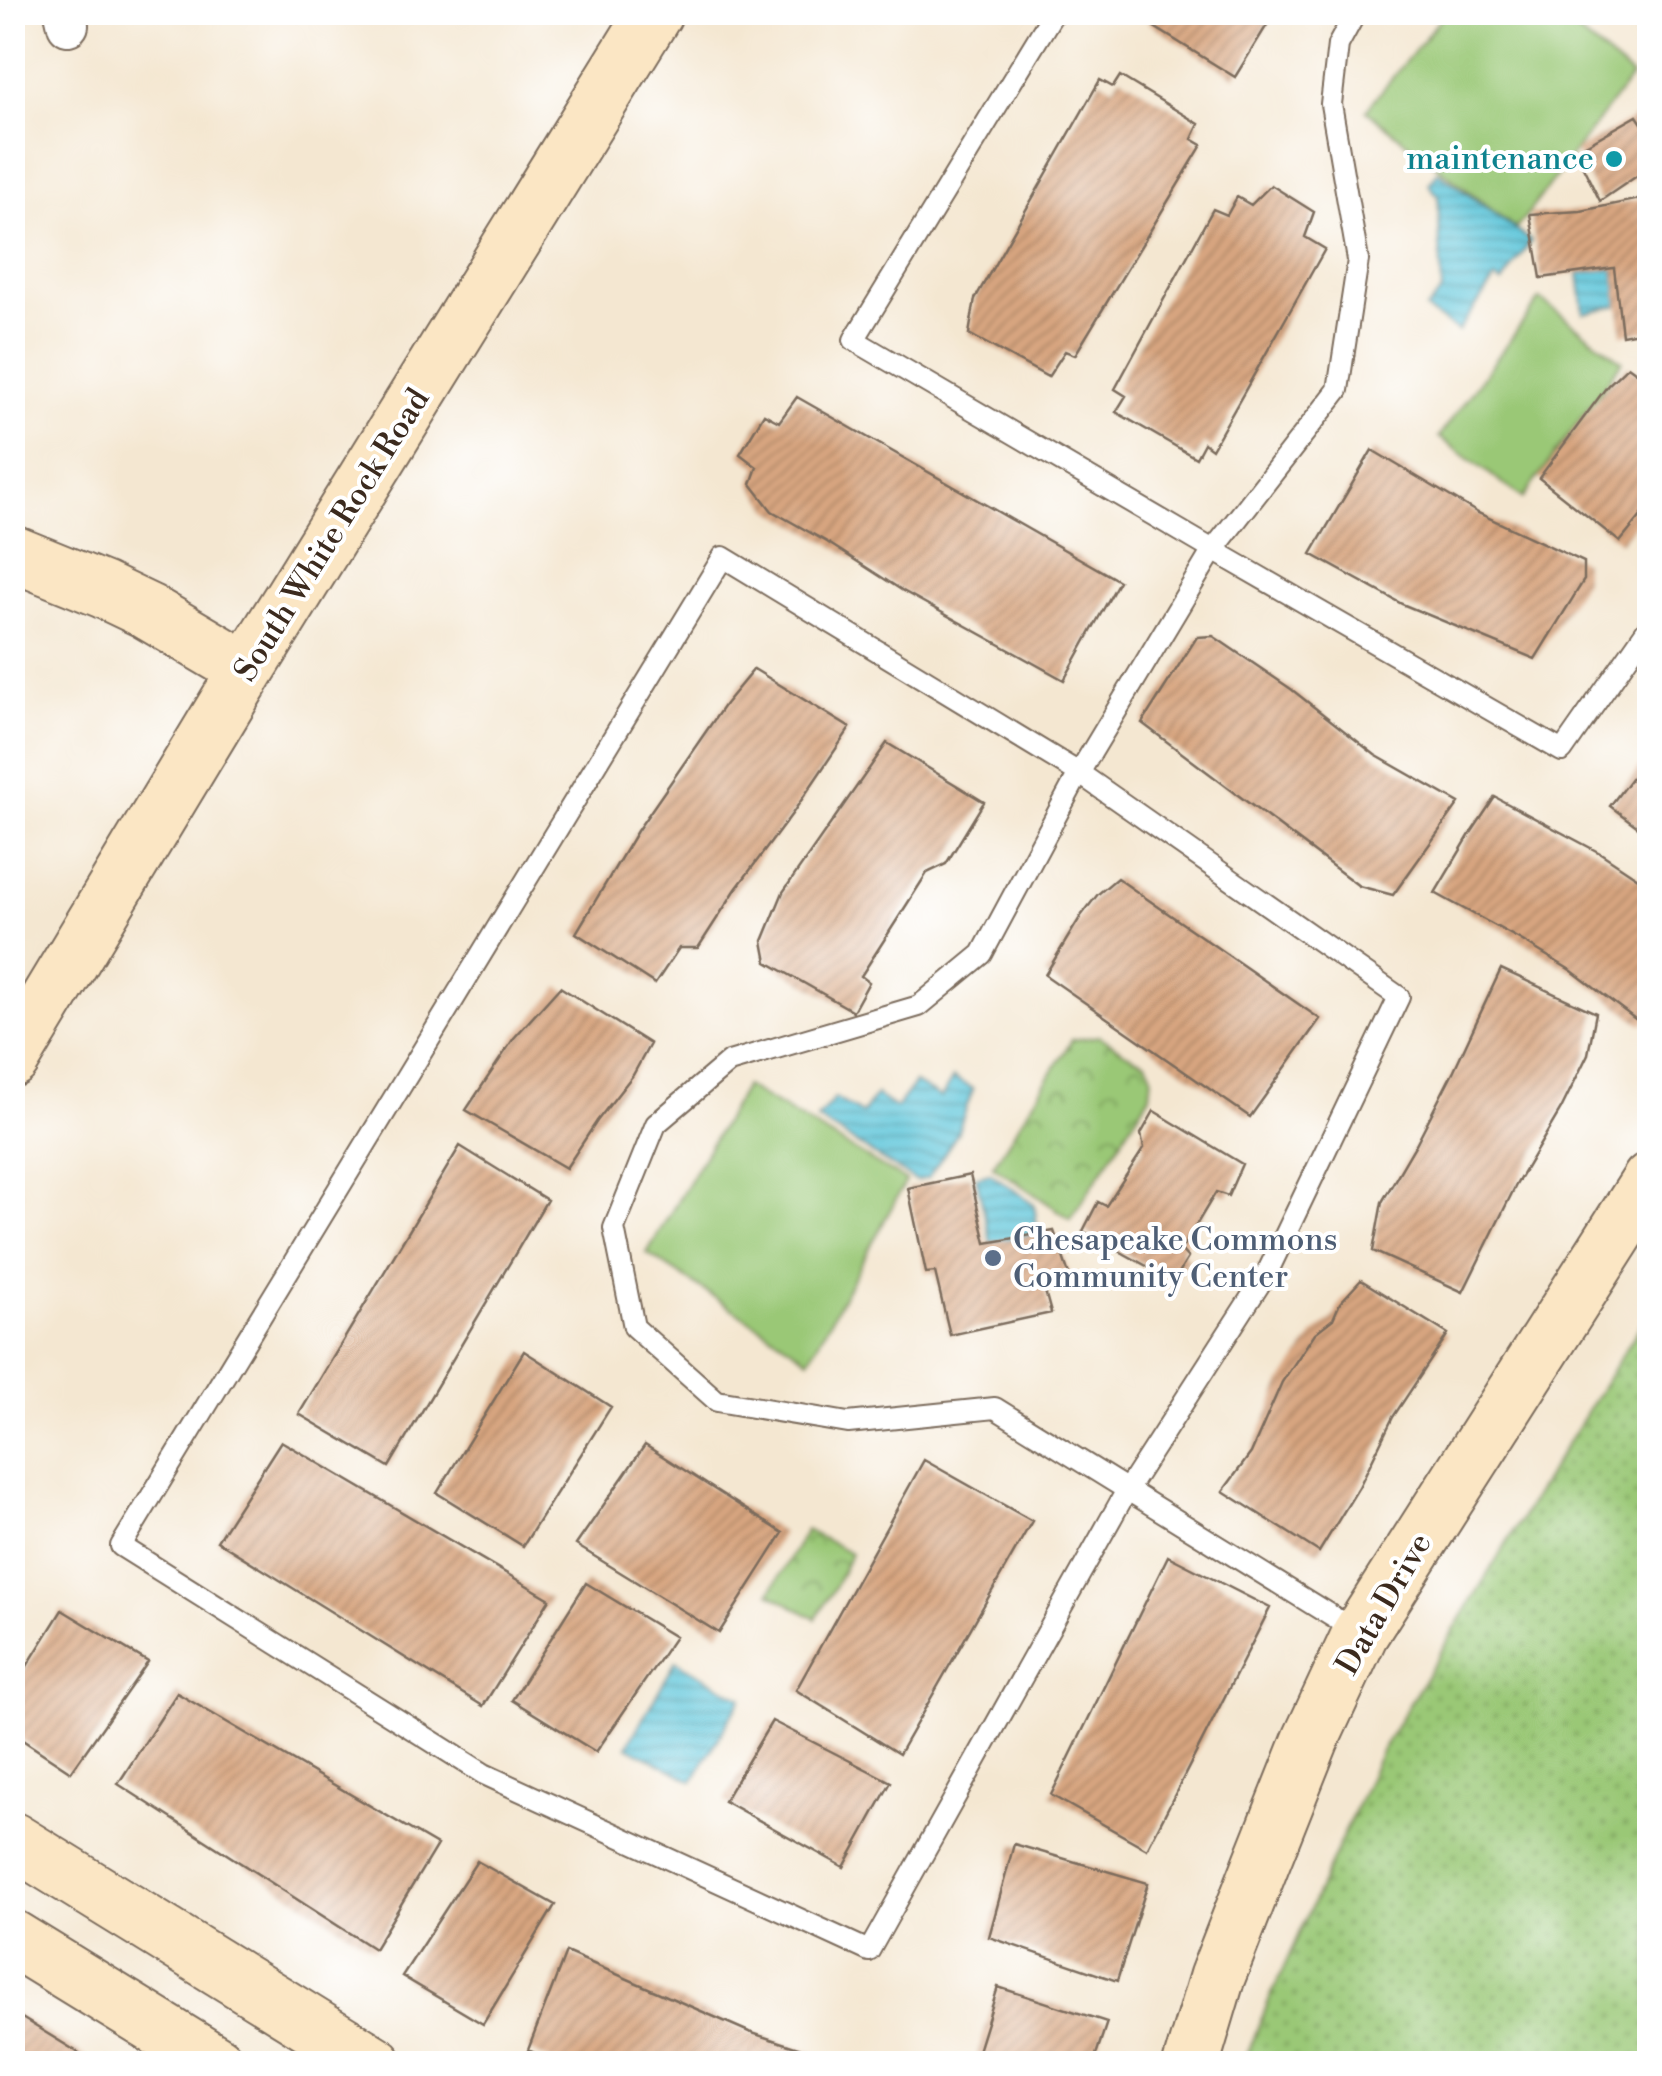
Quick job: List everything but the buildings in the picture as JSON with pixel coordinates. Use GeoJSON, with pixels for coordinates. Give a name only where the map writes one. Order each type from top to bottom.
{"type":"FeatureCollection","features":[{"type":"Feature","properties":{"kind":"street","name":"South White Rock Road"},"geometry":{"type":"LineString","coordinates":[[12,1059],[654,12]]}},
{"type":"Feature","properties":{"kind":"street"},"geometry":{"type":"LineString","coordinates":[[12,553],[147,611],[248,670]]}},
{"type":"Feature","properties":{"kind":"street","name":"Data Drive"},"geometry":{"type":"LineString","coordinates":[[1190,2064],[1217,1976],[1310,1739],[1360,1634],[1650,1180]]}},
{"type":"Feature","properties":{"kind":"street"},"geometry":{"type":"LineString","coordinates":[[12,1840],[375,2064]]}},
{"type":"Feature","properties":{"kind":"street"},"geometry":{"type":"LineString","coordinates":[[12,1938],[217,2064]]}},
{"type":"Feature","properties":{"kind":"lane"},"geometry":{"type":"LineString","coordinates":[[1054,12],[854,340],[1562,750],[1650,625]]}},
{"type":"Feature","properties":{"kind":"lane"},"geometry":{"type":"LineString","coordinates":[[1356,12],[1338,45],[1330,104],[1358,260],[1338,390],[1212,550],[1078,773],[982,954],[919,1006],[729,1062],[656,1124],[614,1228],[634,1327],[717,1401],[848,1423],[995,1408],[1360,1634]]}},
{"type":"Feature","properties":{"kind":"lane"},"geometry":{"type":"LineString","coordinates":[[722,557],[1078,773],[1400,997],[1268,1271],[1127,1490],[869,1951],[484,1774],[120,1546],[722,557]]}},
{"type":"Feature","properties":{"kind":"green space"},"geometry":{"type":"Polygon","coordinates":[[[1445,13],[1554,13],[1632,76],[1516,229],[1366,110],[1445,13]]]}},
{"type":"Feature","properties":{"kind":"green space"},"geometry":{"type":"Polygon","coordinates":[[[1540,299],[1622,361],[1523,498],[1439,437],[1540,299]]]}},
{"type":"Feature","properties":{"kind":"green space"},"geometry":{"type":"Polygon","coordinates":[[[1099,1036],[1146,1062],[1152,1075],[1150,1095],[1071,1219],[993,1166],[1072,1040],[1099,1036]]]}},
{"type":"Feature","properties":{"kind":"green space"},"geometry":{"type":"Polygon","coordinates":[[[745,1086],[906,1181],[809,1359],[647,1253],[745,1086]]]}},
{"type":"Feature","properties":{"kind":"green space"},"geometry":{"type":"Polygon","coordinates":[[[1649,1312],[1649,2063],[1244,2063],[1381,1751],[1649,1312]]]}},
{"type":"Feature","properties":{"kind":"green space"},"geometry":{"type":"Polygon","coordinates":[[[806,1530],[851,1553],[816,1619],[770,1593],[806,1530]]]}},
{"type":"Feature","properties":{"kind":"water"},"geometry":{"type":"Polygon","coordinates":[[[1438,172],[1531,241],[1502,283],[1495,279],[1458,331],[1426,310],[1442,291],[1438,196],[1429,184],[1438,172]]]}},
{"type":"Feature","properties":{"kind":"water"},"geometry":{"type":"Polygon","coordinates":[[[1614,268],[1619,305],[1584,313],[1579,273],[1614,268]]]}},
{"type":"Feature","properties":{"kind":"water"},"geometry":{"type":"Polygon","coordinates":[[[953,1078],[973,1089],[957,1134],[928,1178],[916,1181],[817,1119],[835,1098],[862,1114],[876,1095],[896,1108],[915,1083],[941,1098],[953,1078]]]}},
{"type":"Feature","properties":{"kind":"water"},"geometry":{"type":"Polygon","coordinates":[[[990,1173],[1034,1204],[1038,1234],[991,1243],[976,1177],[990,1173]]]}},
{"type":"Feature","properties":{"kind":"water"},"geometry":{"type":"Polygon","coordinates":[[[676,1661],[742,1698],[693,1781],[627,1746],[676,1661]]]}},
{"type":"Feature","properties":{"kind":"place","name":"maintenance"},"geometry":{"type":"Point","coordinates":[1614,159]}},
{"type":"Feature","properties":{"kind":"place","name":"Chesapeake Commons Community Center"},"geometry":{"type":"Point","coordinates":[993,1258]}}]}
